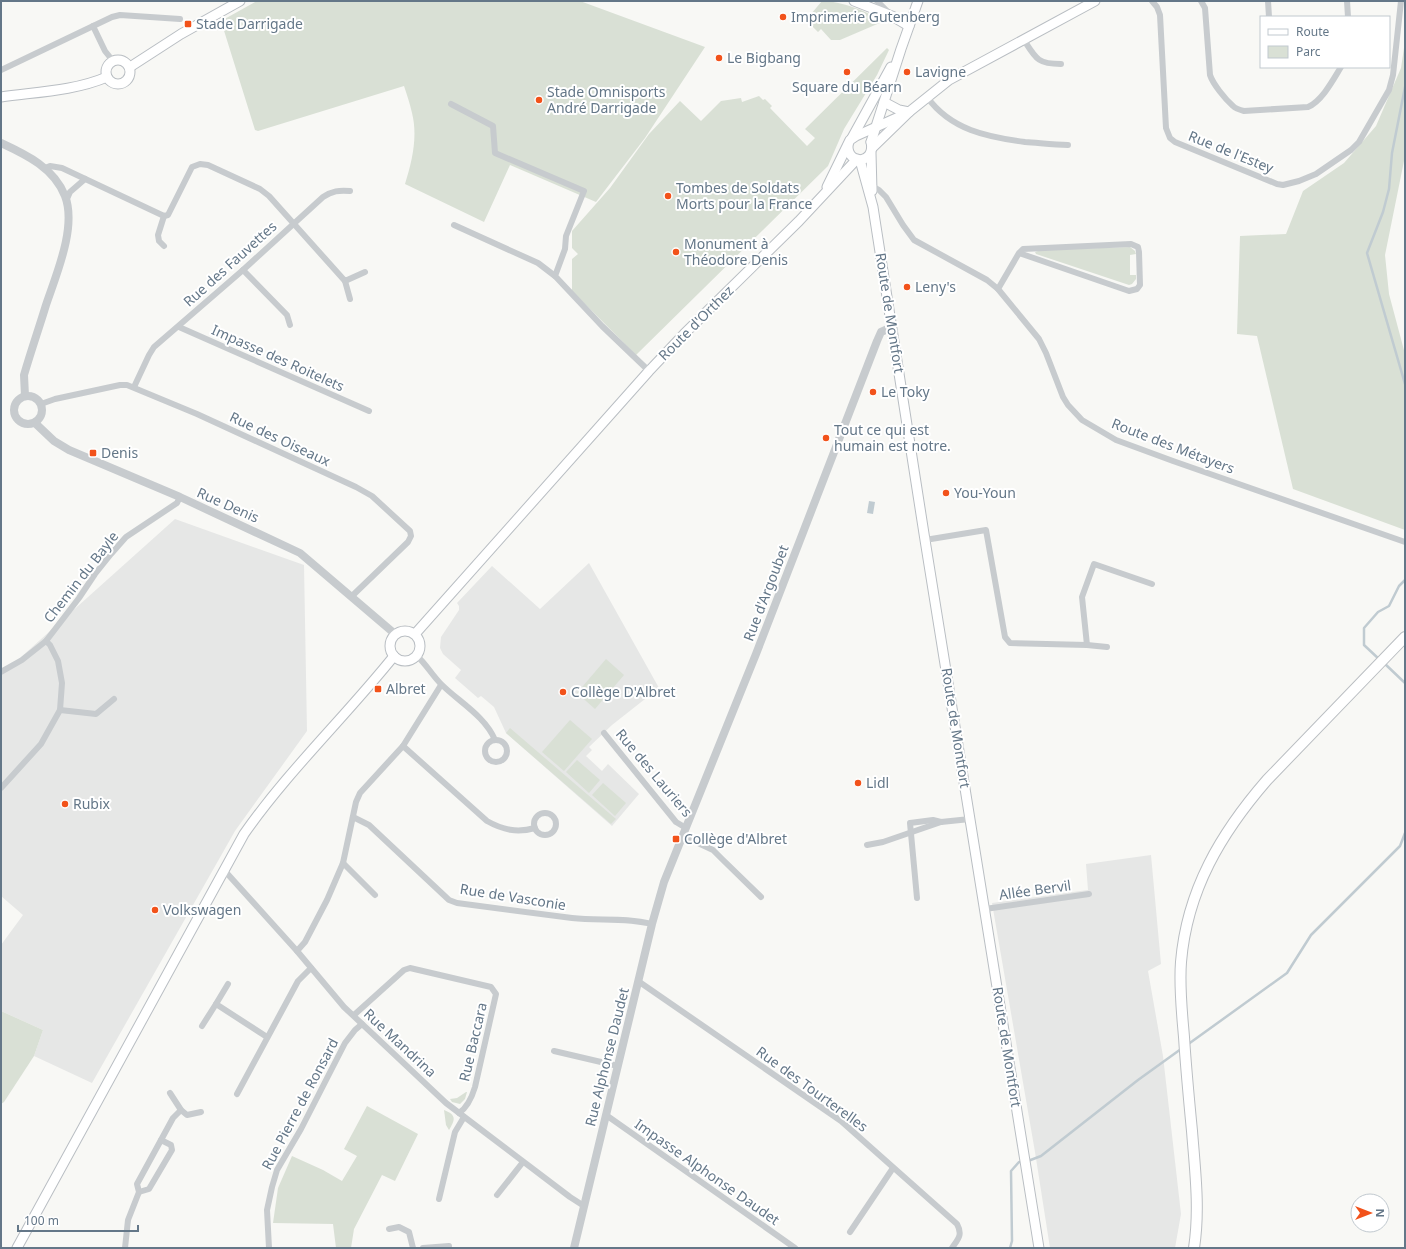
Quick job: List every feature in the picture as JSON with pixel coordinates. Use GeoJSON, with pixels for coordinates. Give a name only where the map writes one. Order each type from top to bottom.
{"type":"FeatureCollection","features":[{"type":"Feature","properties":{"kind":"main road"},"geometry":{"type":"LineString","coordinates":[[130,67],[181,34],[240,1]]}},
{"type":"Feature","properties":{"kind":"main road"},"geometry":{"type":"LineString","coordinates":[[854,1],[892,16],[909,26]]}},
{"type":"Feature","properties":{"kind":"main road"},"geometry":{"type":"LineString","coordinates":[[871,148],[927,97],[949,80],[1095,1]]}},
{"type":"Feature","properties":{"kind":"main road"},"geometry":{"type":"LineString","coordinates":[[853,139],[850,155],[858,160],[867,157],[901,48],[917,5]]}},
{"type":"Feature","properties":{"kind":"main road","name":"Route d'Orthez"},"geometry":{"type":"LineString","coordinates":[[823,195],[901,48]]}},
{"type":"Feature","properties":{"kind":"main road"},"geometry":{"type":"LineString","coordinates":[[120,60],[126,62],[130,67],[130,74],[127,80],[122,84],[116,84],[107,77],[106,71],[108,65],[113,61],[120,60]]}},
{"type":"Feature","properties":{"kind":"main road"},"geometry":{"type":"LineString","coordinates":[[1,97],[63,89],[98,81],[107,77]]}},
{"type":"Feature","properties":{"kind":"main road"},"geometry":{"type":"LineString","coordinates":[[884,102],[899,110],[910,112]]}},
{"type":"Feature","properties":{"kind":"main road"},"geometry":{"type":"LineString","coordinates":[[853,139],[910,112]]}},
{"type":"Feature","properties":{"kind":"main road"},"geometry":{"type":"LineString","coordinates":[[853,139],[866,136],[871,148]]}},
{"type":"Feature","properties":{"kind":"main road","name":"Route de Montfort"},"geometry":{"type":"LineString","coordinates":[[871,148],[873,207],[1039,1248]]}},
{"type":"Feature","properties":{"kind":"main road","name":"Route d'Orthez"},"geometry":{"type":"LineString","coordinates":[[415,634],[649,371],[858,160]]}},
{"type":"Feature","properties":{"kind":"main road","name":"Route de Montfort"},"geometry":{"type":"LineString","coordinates":[[858,160],[873,207]]}},
{"type":"Feature","properties":{"kind":"main road"},"geometry":{"type":"LineString","coordinates":[[405,630],[415,634],[419,639],[420,644],[420,651],[416,656],[412,660],[406,661],[400,660],[394,656],[390,645],[391,639],[395,634],[405,630]]}},
{"type":"Feature","properties":{"kind":"main road"},"geometry":{"type":"LineString","coordinates":[[1194,1248],[1198,1202],[1183,1033],[1180,976],[1183,945],[1197,891],[1212,856],[1228,828],[1247,803],[1405,637]]}},
{"type":"Feature","properties":{"kind":"main road"},"geometry":{"type":"LineString","coordinates":[[17,1248],[244,834],[257,816],[394,656]]}},
{"type":"Feature","properties":{"kind":"street"},"geometry":{"type":"LineString","coordinates":[[877,1],[892,16]]}},
{"type":"Feature","properties":{"kind":"street","name":"Rue de l'Estey"},"geometry":{"type":"LineString","coordinates":[[1152,1],[1157,7],[1160,15],[1166,128],[1170,138],[1175,142],[1277,184],[1283,185],[1299,181],[1316,174],[1351,150],[1358,142],[1389,90],[1401,1]]}},
{"type":"Feature","properties":{"kind":"street"},"geometry":{"type":"LineString","coordinates":[[1201,1],[1205,8],[1210,75],[1212,81],[1238,110],[1244,111],[1308,107],[1315,104],[1320,99],[1338,68]]}},
{"type":"Feature","properties":{"kind":"street"},"geometry":{"type":"LineString","coordinates":[[1268,1],[1269,16]]}},
{"type":"Feature","properties":{"kind":"street"},"geometry":{"type":"LineString","coordinates":[[1347,1],[1348,16]]}},
{"type":"Feature","properties":{"kind":"street"},"geometry":{"type":"LineString","coordinates":[[1,70],[120,14],[180,19]]}},
{"type":"Feature","properties":{"kind":"street"},"geometry":{"type":"LineString","coordinates":[[93,26],[105,51],[113,61]]}},
{"type":"Feature","properties":{"kind":"street"},"geometry":{"type":"LineString","coordinates":[[1024,40],[1038,60],[1048,64],[1061,64]]}},
{"type":"Feature","properties":{"kind":"street"},"geometry":{"type":"LineString","coordinates":[[927,97],[954,123],[969,130],[1015,141],[1068,145]]}},
{"type":"Feature","properties":{"kind":"street"},"geometry":{"type":"LineString","coordinates":[[451,104],[493,126],[495,153],[584,191],[566,236],[565,249],[556,276]]}},
{"type":"Feature","properties":{"kind":"street"},"geometry":{"type":"LineString","coordinates":[[1,143],[36,161],[45,168],[57,181],[68,207],[69,221],[67,237],[54,283],[24,375],[25,396]]}},
{"type":"Feature","properties":{"kind":"street","name":"Rue des Fauvettes"},"geometry":{"type":"LineString","coordinates":[[134,388],[154,347],[179,327],[293,224],[269,196],[260,189],[208,165],[200,164],[192,167],[168,215],[164,216],[158,235],[159,241],[164,246]]}},
{"type":"Feature","properties":{"kind":"street"},"geometry":{"type":"LineString","coordinates":[[45,168],[50,166],[62,168],[159,215],[164,216]]}},
{"type":"Feature","properties":{"kind":"street"},"geometry":{"type":"LineString","coordinates":[[66,201],[70,192],[85,179]]}},
{"type":"Feature","properties":{"kind":"street","name":"Route des Métayers"},"geometry":{"type":"LineString","coordinates":[[872,186],[886,197],[914,240],[987,280],[998,290],[1039,339],[1068,406],[1082,420],[1116,440],[1405,542]]}},
{"type":"Feature","properties":{"kind":"street"},"geometry":{"type":"LineString","coordinates":[[350,191],[338,190],[330,192],[293,224],[345,281],[350,299]]}},
{"type":"Feature","properties":{"kind":"street"},"geometry":{"type":"LineString","coordinates":[[454,225],[538,263],[556,276],[602,326],[649,371]]}},
{"type":"Feature","properties":{"kind":"street"},"geometry":{"type":"LineString","coordinates":[[998,290],[1019,253],[1023,249],[1134,244],[1138,247],[1139,252],[1140,285],[1137,289],[1129,290],[1019,253]]}},
{"type":"Feature","properties":{"kind":"street"},"geometry":{"type":"LineString","coordinates":[[243,270],[287,315],[290,325]]}},
{"type":"Feature","properties":{"kind":"street"},"geometry":{"type":"LineString","coordinates":[[345,281],[365,272]]}},
{"type":"Feature","properties":{"kind":"street","name":"Impasse des Roitelets"},"geometry":{"type":"LineString","coordinates":[[179,327],[369,411]]}},
{"type":"Feature","properties":{"kind":"street","name":"Rue d'Argoubet"},"geometry":{"type":"LineString","coordinates":[[668,873],[756,654],[881,332],[892,327]]}},
{"type":"Feature","properties":{"kind":"street","name":"Rue des Oiseaux"},"geometry":{"type":"LineString","coordinates":[[41,404],[55,399],[120,385],[127,385],[197,414],[356,487],[372,496],[410,531],[411,536],[408,542],[351,597]]}},
{"type":"Feature","properties":{"kind":"street"},"geometry":{"type":"LineString","coordinates":[[25,396],[32,396],[41,404],[41,416],[35,423],[30,425],[19,422],[14,413],[16,402],[25,396]]}},
{"type":"Feature","properties":{"kind":"street","name":"Rue Denis"},"geometry":{"type":"LineString","coordinates":[[35,423],[54,441],[69,450],[180,498],[300,553],[395,634]]}},
{"type":"Feature","properties":{"kind":"street","name":"Chemin du Bayle"},"geometry":{"type":"LineString","coordinates":[[1,672],[22,660],[46,641],[117,546],[132,532],[177,503],[180,498]]}},
{"type":"Feature","properties":{"kind":"street"},"geometry":{"type":"LineString","coordinates":[[925,540],[986,530],[1005,636],[1010,644],[1087,645],[1107,647]]}},
{"type":"Feature","properties":{"kind":"street"},"geometry":{"type":"LineString","coordinates":[[1087,645],[1082,597],[1094,564],[1152,584]]}},
{"type":"Feature","properties":{"kind":"street"},"geometry":{"type":"LineString","coordinates":[[1,788],[41,744],[60,710],[62,683],[58,661],[50,645],[46,641]]}},
{"type":"Feature","properties":{"kind":"street"},"geometry":{"type":"LineString","coordinates":[[416,656],[424,662],[441,685],[485,723],[495,740]]}},
{"type":"Feature","properties":{"kind":"street"},"geometry":{"type":"LineString","coordinates":[[297,951],[305,942],[327,900],[343,863],[356,802],[360,794],[403,746],[441,685]]}},
{"type":"Feature","properties":{"kind":"street"},"geometry":{"type":"LineString","coordinates":[[60,710],[96,714],[114,699]]}},
{"type":"Feature","properties":{"kind":"street","name":"Rue des Lauriers"},"geometry":{"type":"LineString","coordinates":[[604,733],[684,832],[714,850],[761,897]]}},
{"type":"Feature","properties":{"kind":"street"},"geometry":{"type":"LineString","coordinates":[[403,746],[487,821],[505,830],[518,831],[535,828]]}},
{"type":"Feature","properties":{"kind":"street","name":"Rue de Vasconie"},"geometry":{"type":"LineString","coordinates":[[353,817],[369,824],[449,900],[457,903],[588,920],[625,919],[652,924]]}},
{"type":"Feature","properties":{"kind":"street"},"geometry":{"type":"LineString","coordinates":[[867,845],[883,842],[941,822],[970,819]]}},
{"type":"Feature","properties":{"kind":"street"},"geometry":{"type":"LineString","coordinates":[[910,832],[917,898]]}},
{"type":"Feature","properties":{"kind":"street"},"geometry":{"type":"LineString","coordinates":[[343,863],[375,895]]}},
{"type":"Feature","properties":{"kind":"street","name":"Rue Mandrina"},"geometry":{"type":"LineString","coordinates":[[224,870],[297,951],[344,1008],[354,1015],[446,1103],[523,1162],[584,1206]]}},
{"type":"Feature","properties":{"kind":"street","name":"Rue Alphonse Daudet"},"geometry":{"type":"LineString","coordinates":[[574,1248],[652,924],[668,873]]}},
{"type":"Feature","properties":{"kind":"street","name":"Allée Bervil"},"geometry":{"type":"LineString","coordinates":[[985,909],[1089,894]]}},
{"type":"Feature","properties":{"kind":"street"},"geometry":{"type":"LineString","coordinates":[[237,1094],[298,981],[310,968]]}},
{"type":"Feature","properties":{"kind":"street","name":"Rue Baccara"},"geometry":{"type":"LineString","coordinates":[[354,1015],[404,970],[410,968],[491,987],[496,994],[475,1087],[471,1098],[459,1113]]}},
{"type":"Feature","properties":{"kind":"street","name":"Rue des Tourterelles"},"geometry":{"type":"LineString","coordinates":[[638,981],[841,1121],[957,1224],[961,1230],[959,1237],[952,1248]]}},
{"type":"Feature","properties":{"kind":"street"},"geometry":{"type":"LineString","coordinates":[[202,1026],[228,984]]}},
{"type":"Feature","properties":{"kind":"street"},"geometry":{"type":"LineString","coordinates":[[216,1004],[268,1037]]}},
{"type":"Feature","properties":{"kind":"street","name":"Rue Pierre de Ronsard"},"geometry":{"type":"LineString","coordinates":[[269,1248],[268,1210],[272,1187],[278,1170],[301,1129],[345,1043],[355,1030],[362,1024]]}},
{"type":"Feature","properties":{"kind":"street"},"geometry":{"type":"LineString","coordinates":[[554,1051],[618,1066]]}},
{"type":"Feature","properties":{"kind":"street"},"geometry":{"type":"LineString","coordinates":[[170,1093],[181,1110],[187,1115],[201,1112]]}},
{"type":"Feature","properties":{"kind":"street"},"geometry":{"type":"LineString","coordinates":[[125,1248],[128,1220],[139,1192],[137,1184],[173,1118],[181,1110]]}},
{"type":"Feature","properties":{"kind":"street","name":"Impasse Alphonse Daudet"},"geometry":{"type":"LineString","coordinates":[[606,1115],[794,1248]]}},
{"type":"Feature","properties":{"kind":"street"},"geometry":{"type":"LineString","coordinates":[[439,1199],[455,1132],[464,1117]]}},
{"type":"Feature","properties":{"kind":"street"},"geometry":{"type":"LineString","coordinates":[[139,1192],[149,1189],[172,1150],[171,1146],[161,1140]]}},
{"type":"Feature","properties":{"kind":"street"},"geometry":{"type":"LineString","coordinates":[[497,1195],[523,1162]]}},
{"type":"Feature","properties":{"kind":"street"},"geometry":{"type":"LineString","coordinates":[[850,1232],[893,1168]]}},
{"type":"Feature","properties":{"kind":"street"},"geometry":{"type":"LineString","coordinates":[[389,1229],[399,1227],[409,1232],[413,1248]]}},
{"type":"Feature","properties":{"kind":"street"},"geometry":{"type":"LineString","coordinates":[[424,1248],[449,1246]]}},
{"type":"Feature","properties":{"kind":"shaded area"},"geometry":{"type":"Polygon","coordinates":[[[869,501],[875,502],[873,514],[867,513],[869,501]]]}},
{"type":"Feature","properties":{"kind":"shaded area"},"geometry":{"type":"Polygon","coordinates":[[[175,519],[304,565],[307,731],[235,831],[92,1083],[34,1056],[43,1030],[1,1011],[1,945],[23,915],[1,896],[1,675],[175,519]]]}},
{"type":"Feature","properties":{"kind":"shaded area","name":"Collège D'Albret"},"geometry":{"type":"Polygon","coordinates":[[[589,563],[659,688],[612,725],[589,747],[592,750],[586,756],[602,771],[608,764],[639,794],[612,826],[506,733],[494,707],[481,696],[478,698],[455,678],[461,670],[443,654],[440,648],[441,637],[459,610],[457,603],[492,566],[540,609],[589,563]]]}},
{"type":"Feature","properties":{"kind":"shaded area"},"geometry":{"type":"Polygon","coordinates":[[[1151,855],[1161,964],[1148,971],[1163,1056],[1181,1214],[1175,1248],[1050,1248],[992,903],[1088,890],[1086,864],[1151,855]]]}},
{"type":"Feature","properties":{"kind":"green space","name":"Stade Omnisports André Darrigade"},"geometry":{"type":"Polygon","coordinates":[[[257,1],[580,1],[705,47],[645,138],[596,202],[510,165],[484,222],[405,184],[412,158],[414,122],[404,86],[258,131],[255,130],[221,21],[257,1]]]}},
{"type":"Feature","properties":{"kind":"green space"},"geometry":{"type":"Polygon","coordinates":[[[822,1],[829,1],[854,7],[870,14],[882,22],[840,40],[831,40],[821,29],[818,32],[806,20],[822,1]]]}},
{"type":"Feature","properties":{"kind":"green space"},"geometry":{"type":"Polygon","coordinates":[[[1405,41],[1405,156],[1385,255],[1389,294],[1405,354],[1405,530],[1293,489],[1257,336],[1237,334],[1240,236],[1286,234],[1303,191],[1344,163],[1376,126],[1401,68],[1405,41]]]}},
{"type":"Feature","properties":{"kind":"green space"},"geometry":{"type":"Polygon","coordinates":[[[887,48],[889,50],[877,75],[844,129],[828,166],[636,355],[572,291],[572,259],[578,254],[572,248],[572,231],[610,188],[649,134],[680,101],[701,121],[721,101],[741,98],[742,102],[759,96],[763,100],[765,99],[772,106],[770,108],[807,146],[815,138],[805,129],[887,48]]]}},
{"type":"Feature","properties":{"kind":"green space"},"geometry":{"type":"Polygon","coordinates":[[[1130,247],[1136,254],[1130,255],[1130,275],[1136,275],[1136,279],[1129,285],[1036,254],[1035,252],[1041,250],[1130,247]]]}},
{"type":"Feature","properties":{"kind":"green space"},"geometry":{"type":"Polygon","coordinates":[[[606,659],[624,675],[595,709],[577,693],[606,659]]]}},
{"type":"Feature","properties":{"kind":"green space"},"geometry":{"type":"Polygon","coordinates":[[[570,720],[592,739],[564,771],[542,752],[570,720]]]}},
{"type":"Feature","properties":{"kind":"green space"},"geometry":{"type":"Polygon","coordinates":[[[510,728],[616,819],[611,824],[506,733],[510,728]]]}},
{"type":"Feature","properties":{"kind":"green space"},"geometry":{"type":"Polygon","coordinates":[[[577,760],[600,780],[589,793],[566,772],[577,760]]]}},
{"type":"Feature","properties":{"kind":"green space"},"geometry":{"type":"Polygon","coordinates":[[[603,783],[626,803],[615,816],[592,795],[603,783]]]}},
{"type":"Feature","properties":{"kind":"green space"},"geometry":{"type":"Polygon","coordinates":[[[1,1011],[43,1030],[34,1056],[4,1102],[1,1104],[1,1011]]]}},
{"type":"Feature","properties":{"kind":"green space"},"geometry":{"type":"Polygon","coordinates":[[[466,1092],[465,1099],[460,1104],[452,1102],[450,1099],[457,1098],[466,1092]]]}},
{"type":"Feature","properties":{"kind":"green space"},"geometry":{"type":"Polygon","coordinates":[[[367,1106],[418,1134],[395,1181],[382,1175],[354,1229],[351,1248],[336,1248],[333,1224],[273,1223],[278,1188],[292,1156],[323,1170],[342,1181],[357,1156],[344,1149],[367,1106]]]}},
{"type":"Feature","properties":{"kind":"green space"},"geometry":{"type":"Polygon","coordinates":[[[444,1110],[451,1114],[454,1118],[449,1130],[446,1125],[444,1110]]]}},
{"type":"Feature","properties":{"kind":"waterway"},"geometry":{"type":"LineString","coordinates":[[1405,87],[1392,153],[1389,189],[1383,212],[1367,253],[1405,384]]}},
{"type":"Feature","properties":{"kind":"waterway"},"geometry":{"type":"LineString","coordinates":[[1380,660],[1364,645],[1364,628],[1378,612],[1389,606],[1399,586],[1405,580]]}},
{"type":"Feature","properties":{"kind":"waterway"},"geometry":{"type":"LineString","coordinates":[[1384,663],[1405,683]]}},
{"type":"Feature","properties":{"kind":"waterway"},"geometry":{"type":"LineString","coordinates":[[1187,1045],[1287,973],[1311,935],[1400,846],[1405,833]]}},
{"type":"Feature","properties":{"kind":"waterway"},"geometry":{"type":"LineString","coordinates":[[1028,1161],[1041,1156],[1138,1080],[1181,1049]]}},
{"type":"Feature","properties":{"kind":"waterway"},"geometry":{"type":"LineString","coordinates":[[1010,1248],[1012,1241],[1011,1171],[1019,1162],[1023,1162]]}},
{"type":"Feature","properties":{"kind":"place","name":"Imprimerie Gutenberg"},"geometry":{"type":"Point","coordinates":[783,17]}},
{"type":"Feature","properties":{"kind":"place","name":"Stade Darrigade"},"geometry":{"type":"Point","coordinates":[188,24]}},
{"type":"Feature","properties":{"kind":"place","name":"Le Bigbang"},"geometry":{"type":"Point","coordinates":[719,58]}},
{"type":"Feature","properties":{"kind":"place","name":"Square du Béarn"},"geometry":{"type":"Point","coordinates":[847,72]}},
{"type":"Feature","properties":{"kind":"place","name":"Lavigne"},"geometry":{"type":"Point","coordinates":[907,72]}},
{"type":"Feature","properties":{"kind":"place","name":"Stade Omnisports André Darrigade"},"geometry":{"type":"Point","coordinates":[539,100]}},
{"type":"Feature","properties":{"kind":"place","name":"Tombes de Soldats Morts pour la France"},"geometry":{"type":"Point","coordinates":[668,196]}},
{"type":"Feature","properties":{"kind":"place","name":"Monument à Théodore Denis"},"geometry":{"type":"Point","coordinates":[676,252]}},
{"type":"Feature","properties":{"kind":"place","name":"Leny's"},"geometry":{"type":"Point","coordinates":[907,287]}},
{"type":"Feature","properties":{"kind":"place","name":"Le Toky"},"geometry":{"type":"Point","coordinates":[873,392]}},
{"type":"Feature","properties":{"kind":"place","name":"Tout ce qui est humain est notre."},"geometry":{"type":"Point","coordinates":[826,438]}},
{"type":"Feature","properties":{"kind":"place","name":"Denis"},"geometry":{"type":"Point","coordinates":[93,453]}},
{"type":"Feature","properties":{"kind":"place","name":"You-Youn"},"geometry":{"type":"Point","coordinates":[946,493]}},
{"type":"Feature","properties":{"kind":"place","name":"Albret"},"geometry":{"type":"Point","coordinates":[378,689]}},
{"type":"Feature","properties":{"kind":"place","name":"Collège D'Albret"},"geometry":{"type":"Point","coordinates":[563,692]}},
{"type":"Feature","properties":{"kind":"place","name":"Lidl"},"geometry":{"type":"Point","coordinates":[858,783]}},
{"type":"Feature","properties":{"kind":"place","name":"Rubix"},"geometry":{"type":"Point","coordinates":[65,804]}},
{"type":"Feature","properties":{"kind":"place","name":"Collège d'Albret"},"geometry":{"type":"Point","coordinates":[676,839]}},
{"type":"Feature","properties":{"kind":"place","name":"Volkswagen"},"geometry":{"type":"Point","coordinates":[155,910]}}]}
